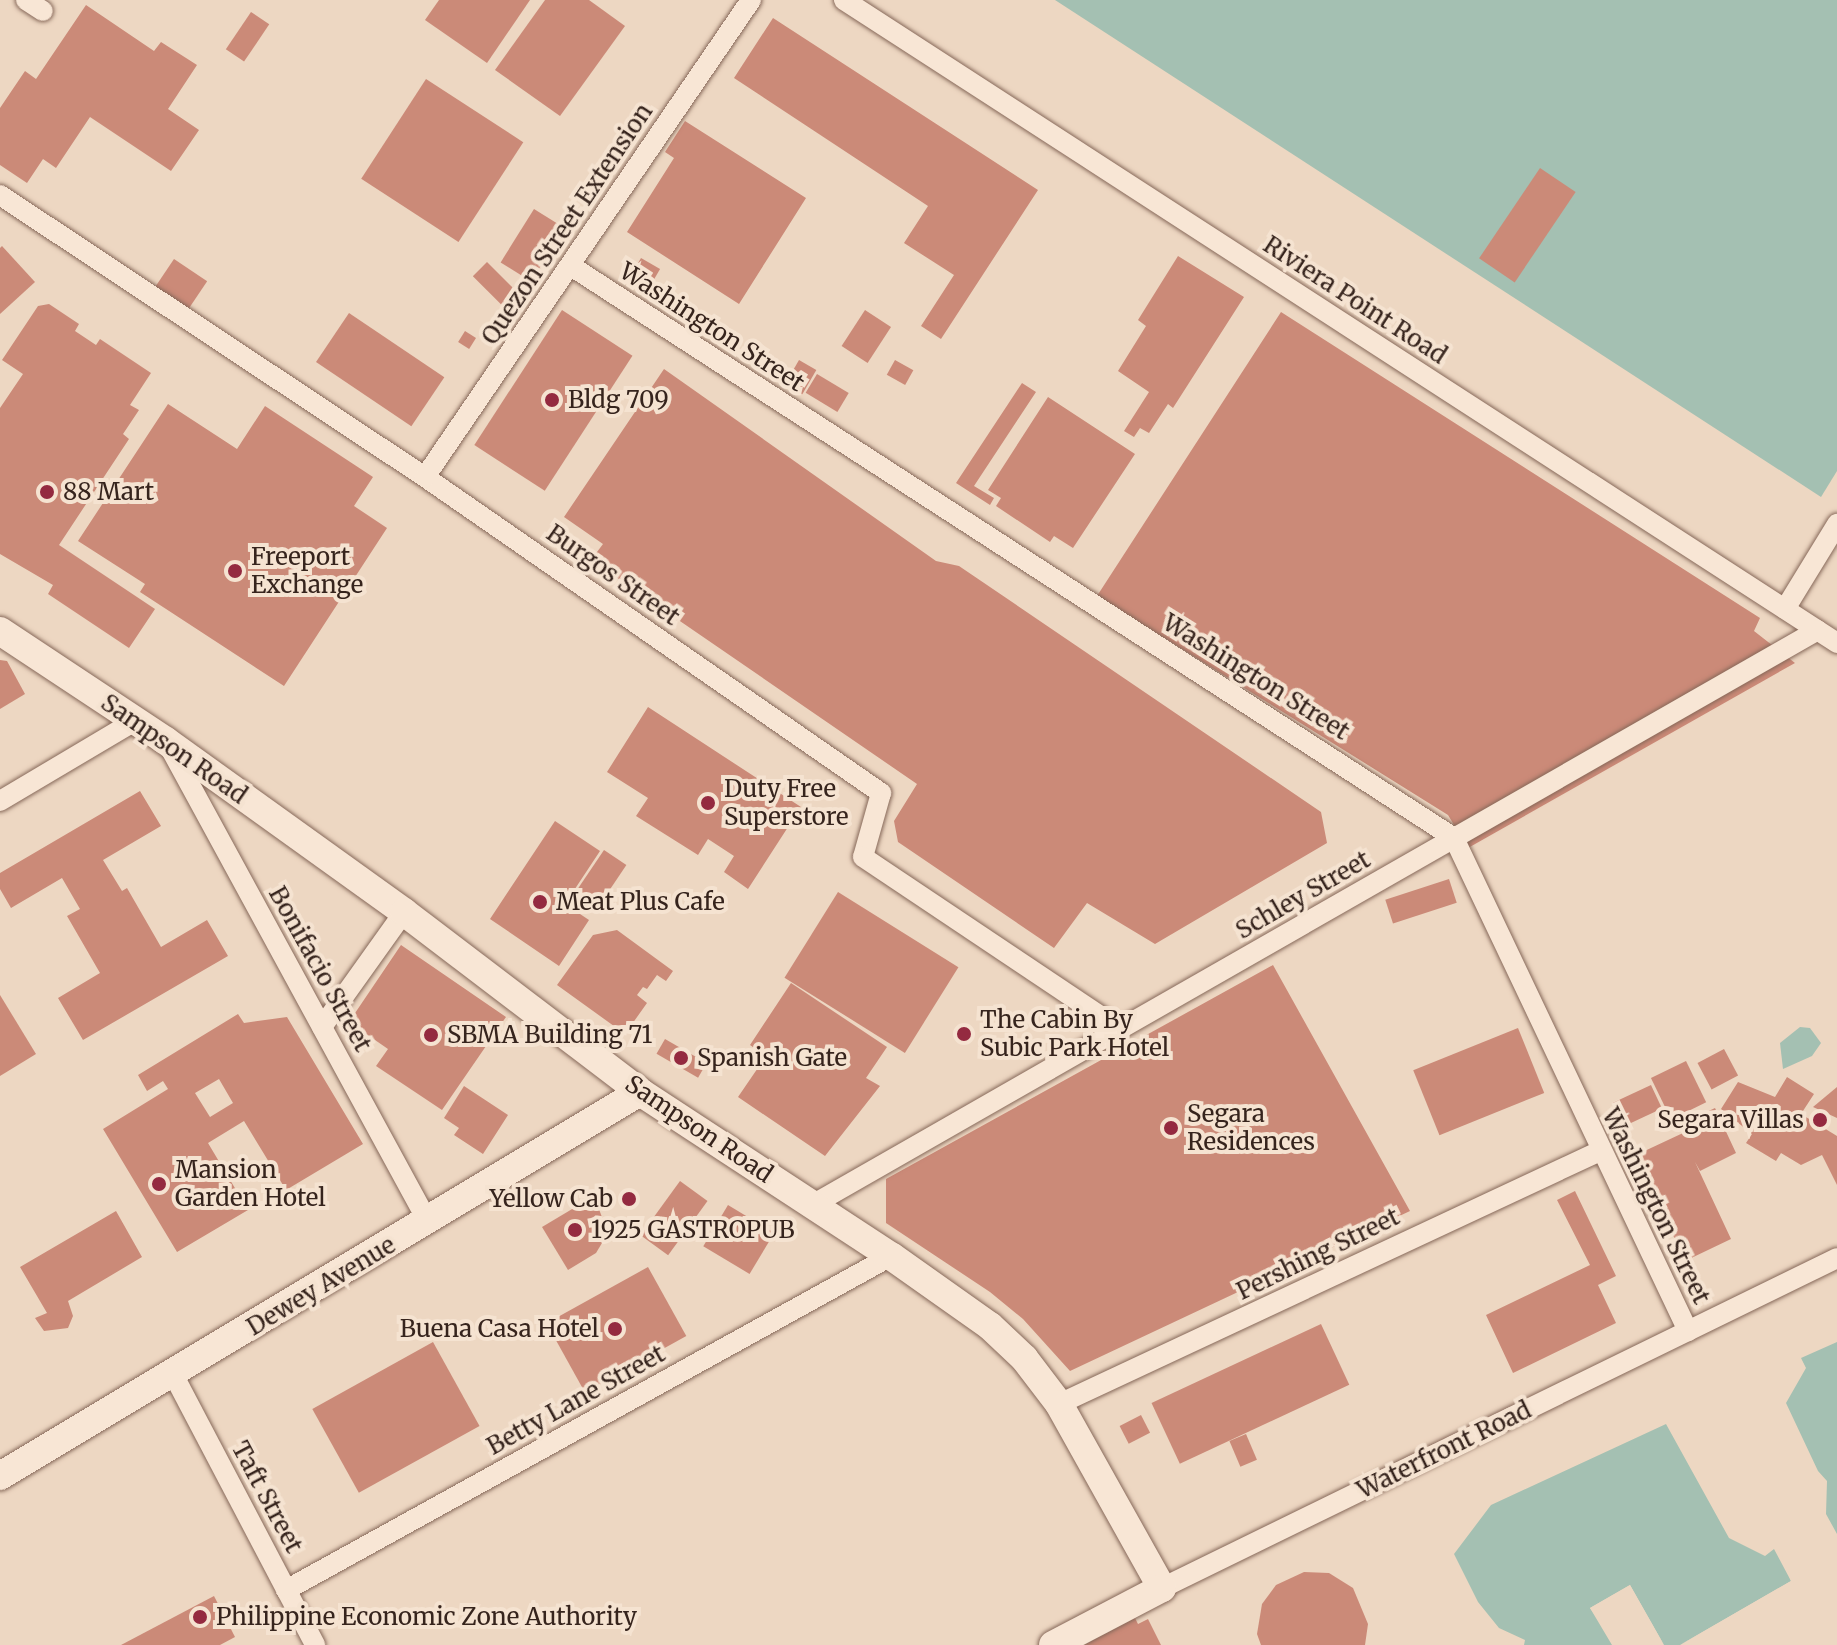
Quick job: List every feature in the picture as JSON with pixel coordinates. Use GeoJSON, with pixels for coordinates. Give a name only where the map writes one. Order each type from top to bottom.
{"type":"FeatureCollection","features":[{"type":"Feature","properties":{"kind":"main road","name":"Sampson Road"},"geometry":{"type":"LineString","coordinates":[[0,631],[166,741],[404,912],[640,1092],[814,1204],[990,1326],[1024,1358],[1059,1404],[1162,1588]]}},
{"type":"Feature","properties":{"kind":"main road","name":"Dewey Avenue"},"geometry":{"type":"LineString","coordinates":[[0,1476],[428,1222],[640,1092]]}},
{"type":"Feature","properties":{"kind":"main road","name":"Waterfront Road"},"geometry":{"type":"LineString","coordinates":[[1053,1645],[1162,1588]]}},
{"type":"Feature","properties":{"kind":"street","name":"Quezon Street Extension"},"geometry":{"type":"LineString","coordinates":[[425,477],[751,0]]}},
{"type":"Feature","properties":{"kind":"street","name":"Riviera Point Road"},"geometry":{"type":"LineString","coordinates":[[844,0],[1837,643]]}},
{"type":"Feature","properties":{"kind":"street","name":"Burgos Street"},"geometry":{"type":"LineString","coordinates":[[0,195],[425,477],[881,793],[863,857],[1120,1029]]}},
{"type":"Feature","properties":{"kind":"street","name":"Washington Street"},"geometry":{"type":"LineString","coordinates":[[571,266],[1454,838],[1688,1331]]}},
{"type":"Feature","properties":{"kind":"street"},"geometry":{"type":"LineString","coordinates":[[1785,609],[1837,524]]}},
{"type":"Feature","properties":{"kind":"street","name":"Schley Street"},"geometry":{"type":"LineString","coordinates":[[814,1204],[1818,630]]}},
{"type":"Feature","properties":{"kind":"street"},"geometry":{"type":"LineString","coordinates":[[0,801],[135,721]]}},
{"type":"Feature","properties":{"kind":"street","name":"Bonifacio Street"},"geometry":{"type":"LineString","coordinates":[[166,741],[428,1222]]}},
{"type":"Feature","properties":{"kind":"street"},"geometry":{"type":"LineString","coordinates":[[322,1027],[404,912]]}},
{"type":"Feature","properties":{"kind":"street","name":"Pershing Street"},"geometry":{"type":"LineString","coordinates":[[1059,1404],[1600,1151]]}},
{"type":"Feature","properties":{"kind":"street","name":"Betty Lane Street"},"geometry":{"type":"LineString","coordinates":[[286,1590],[891,1256]]}},
{"type":"Feature","properties":{"kind":"street","name":"Waterfront Road"},"geometry":{"type":"LineString","coordinates":[[1162,1588],[1837,1258]]}},
{"type":"Feature","properties":{"kind":"street","name":"Taft Street"},"geometry":{"type":"LineString","coordinates":[[173,1374],[315,1645]]}},
{"type":"Feature","properties":{"kind":"shaded area"},"geometry":{"type":"Polygon","coordinates":[[[1055,0],[1837,0],[1837,471],[1821,497],[1055,0]]]}},
{"type":"Feature","properties":{"kind":"shaded area"},"geometry":{"type":"Polygon","coordinates":[[[1800,1027],[1810,1028],[1821,1043],[1812,1056],[1783,1069],[1780,1043],[1800,1027]]]}},
{"type":"Feature","properties":{"kind":"shaded area"},"geometry":{"type":"Polygon","coordinates":[[[1837,1342],[1837,1534],[1826,1514],[1827,1481],[1818,1471],[1786,1403],[1806,1368],[1801,1358],[1837,1342]]]}},
{"type":"Feature","properties":{"kind":"shaded area"},"geometry":{"type":"Polygon","coordinates":[[[1666,1424],[1729,1538],[1765,1556],[1774,1549],[1791,1581],[1680,1645],[1664,1645],[1630,1585],[1590,1608],[1612,1645],[1524,1645],[1525,1640],[1499,1628],[1478,1602],[1454,1554],[1491,1505],[1666,1424]]]}},
{"type":"Feature","properties":{"kind":"pier"},"geometry":{"type":"Polygon","coordinates":[[[1778,1546],[1794,1584],[1680,1645],[1791,1581],[1778,1546]]]}},
{"type":"Feature","properties":{"kind":"pier"},"geometry":{"type":"Polygon","coordinates":[[[1630,1585],[1664,1645],[1628,1590],[1596,1609],[1616,1645],[1590,1608],[1630,1585]]]}},
{"type":"Feature","properties":{"kind":"building"},"geometry":{"type":"Polygon","coordinates":[[[439,0],[530,0],[487,63],[425,20],[439,0]]]}},
{"type":"Feature","properties":{"kind":"building"},"geometry":{"type":"Polygon","coordinates":[[[545,0],[589,0],[625,26],[560,116],[495,70],[545,0]]]}},
{"type":"Feature","properties":{"kind":"building"},"geometry":{"type":"Polygon","coordinates":[[[86,5],[154,51],[161,42],[197,65],[168,109],[199,130],[171,171],[90,117],[56,168],[43,159],[27,183],[0,165],[0,108],[25,71],[36,79],[86,5]]]}},
{"type":"Feature","properties":{"kind":"building"},"geometry":{"type":"Polygon","coordinates":[[[251,12],[269,24],[244,62],[226,49],[251,12]]]}},
{"type":"Feature","properties":{"kind":"building"},"geometry":{"type":"Polygon","coordinates":[[[773,18],[1038,190],[941,339],[921,326],[954,275],[904,243],[928,206],[734,78],[773,18]]]}},
{"type":"Feature","properties":{"kind":"building"},"geometry":{"type":"Polygon","coordinates":[[[426,79],[523,142],[458,242],[361,179],[426,79]]]}},
{"type":"Feature","properties":{"kind":"building"},"geometry":{"type":"Polygon","coordinates":[[[685,121],[806,198],[739,304],[627,232],[674,158],[665,152],[685,121]]]}},
{"type":"Feature","properties":{"kind":"building"},"geometry":{"type":"Polygon","coordinates":[[[1540,168],[1576,192],[1515,282],[1479,258],[1540,168]]]}},
{"type":"Feature","properties":{"kind":"building"},"geometry":{"type":"Polygon","coordinates":[[[534,209],[565,228],[531,282],[501,262],[534,209]]]}},
{"type":"Feature","properties":{"kind":"building"},"geometry":{"type":"Polygon","coordinates":[[[2,246],[35,282],[0,314],[0,248],[2,246]]]}},
{"type":"Feature","properties":{"kind":"building"},"geometry":{"type":"Polygon","coordinates":[[[1178,256],[1244,297],[1173,408],[1168,404],[1149,433],[1140,428],[1134,437],[1124,431],[1149,392],[1118,371],[1146,326],[1138,320],[1178,256]]]}},
{"type":"Feature","properties":{"kind":"building"},"geometry":{"type":"Polygon","coordinates":[[[641,258],[660,269],[651,285],[632,274],[641,258]]]}},
{"type":"Feature","properties":{"kind":"building"},"geometry":{"type":"Polygon","coordinates":[[[174,259],[207,281],[186,312],[153,290],[174,259]]]}},
{"type":"Feature","properties":{"kind":"building"},"geometry":{"type":"Polygon","coordinates":[[[487,262],[518,293],[504,307],[473,276],[487,262]]]}},
{"type":"Feature","properties":{"kind":"building","name":"88 Mart"},"geometry":{"type":"Polygon","coordinates":[[[49,304],[79,324],[75,331],[96,345],[100,339],[151,373],[130,405],[139,410],[123,434],[129,439],[59,545],[155,609],[129,648],[48,594],[53,585],[0,554],[0,408],[23,374],[2,360],[38,306],[49,304]]]}},
{"type":"Feature","properties":{"kind":"building","name":"Bldg 709"},"geometry":{"type":"Polygon","coordinates":[[[562,310],[632,356],[545,491],[474,445],[562,310]]]}},
{"type":"Feature","properties":{"kind":"building"},"geometry":{"type":"Polygon","coordinates":[[[865,310],[891,327],[868,363],[842,346],[865,310]]]}},
{"type":"Feature","properties":{"kind":"building"},"geometry":{"type":"Polygon","coordinates":[[[1281,312],[1760,618],[1754,631],[1795,663],[1468,848],[1448,815],[1097,596],[1281,312]]]}},
{"type":"Feature","properties":{"kind":"building"},"geometry":{"type":"Polygon","coordinates":[[[349,313],[444,377],[411,426],[316,362],[349,313]]]}},
{"type":"Feature","properties":{"kind":"building"},"geometry":{"type":"Polygon","coordinates":[[[465,331],[476,338],[469,349],[458,342],[465,331]]]}},
{"type":"Feature","properties":{"kind":"building"},"geometry":{"type":"Polygon","coordinates":[[[799,360],[816,370],[802,394],[785,384],[799,360]]]}},
{"type":"Feature","properties":{"kind":"building"},"geometry":{"type":"Polygon","coordinates":[[[895,360],[913,370],[905,385],[887,375],[895,360]]]}},
{"type":"Feature","properties":{"kind":"building"},"geometry":{"type":"Polygon","coordinates":[[[664,369],[936,561],[959,566],[1321,812],[1327,843],[1155,944],[1087,903],[1054,948],[898,842],[894,821],[917,784],[591,560],[603,544],[564,517],[664,369]]]}},
{"type":"Feature","properties":{"kind":"building"},"geometry":{"type":"Polygon","coordinates":[[[817,374],[849,393],[837,412],[806,393],[817,374]]]}},
{"type":"Feature","properties":{"kind":"building"},"geometry":{"type":"Polygon","coordinates":[[[1022,383],[1036,392],[974,486],[994,498],[990,505],[956,483],[1022,383]]]}},
{"type":"Feature","properties":{"kind":"building"},"geometry":{"type":"Polygon","coordinates":[[[1048,397],[1135,454],[1073,548],[1054,536],[1050,542],[996,506],[1001,498],[988,490],[1048,397]]]}},
{"type":"Feature","properties":{"kind":"building"},"geometry":{"type":"Polygon","coordinates":[[[168,404],[237,449],[265,406],[373,477],[354,506],[387,528],[284,686],[140,592],[145,584],[78,541],[168,404]]]}},
{"type":"Feature","properties":{"kind":"building"},"geometry":{"type":"Polygon","coordinates":[[[0,660],[7,661],[25,694],[0,709],[0,660]]]}},
{"type":"Feature","properties":{"kind":"building","name":"Duty Free Superstore"},"geometry":{"type":"Polygon","coordinates":[[[648,707],[801,807],[748,889],[724,872],[734,856],[708,839],[698,855],[636,816],[648,798],[607,772],[648,707]]]}},
{"type":"Feature","properties":{"kind":"building"},"geometry":{"type":"Polygon","coordinates":[[[140,791],[161,826],[103,860],[122,891],[127,888],[161,947],[207,920],[228,956],[83,1040],[58,998],[100,973],[67,916],[80,909],[62,878],[11,908],[0,889],[0,873],[140,791]]]}},
{"type":"Feature","properties":{"kind":"building"},"geometry":{"type":"Polygon","coordinates":[[[555,821],[600,851],[565,904],[589,920],[559,966],[490,919],[555,821]]]}},
{"type":"Feature","properties":{"kind":"building"},"geometry":{"type":"Polygon","coordinates":[[[604,850],[626,865],[594,913],[572,898],[604,850]]]}},
{"type":"Feature","properties":{"kind":"building"},"geometry":{"type":"Polygon","coordinates":[[[1449,879],[1457,903],[1393,923],[1385,900],[1449,879]]]}},
{"type":"Feature","properties":{"kind":"building"},"geometry":{"type":"Polygon","coordinates":[[[838,892],[958,967],[905,1053],[784,978],[838,892]]]}},
{"type":"Feature","properties":{"kind":"building"},"geometry":{"type":"Polygon","coordinates":[[[617,930],[673,971],[666,981],[657,975],[647,989],[643,987],[637,995],[647,1003],[625,1034],[557,985],[593,935],[617,930]]]}},
{"type":"Feature","properties":{"kind":"building","name":"SBMA Building 71"},"geometry":{"type":"Polygon","coordinates":[[[401,945],[506,1017],[442,1110],[376,1066],[388,1049],[349,1022],[401,945]]]}},
{"type":"Feature","properties":{"kind":"building","name":"Segara Residences"},"geometry":{"type":"Polygon","coordinates":[[[1273,965],[1410,1211],[1070,1371],[1023,1319],[990,1292],[886,1223],[886,1179],[1273,965]]]}},
{"type":"Feature","properties":{"kind":"building"},"geometry":{"type":"Polygon","coordinates":[[[791,983],[887,1047],[866,1078],[880,1086],[825,1156],[738,1097],[766,1056],[750,1045],[791,983]]]}},
{"type":"Feature","properties":{"kind":"building"},"geometry":{"type":"Polygon","coordinates":[[[0,995],[36,1054],[0,1076],[0,995]]]}},
{"type":"Feature","properties":{"kind":"building"},"geometry":{"type":"Polygon","coordinates":[[[238,1014],[244,1023],[287,1017],[363,1144],[286,1190],[244,1121],[208,1143],[248,1210],[177,1252],[103,1129],[168,1089],[163,1081],[147,1091],[138,1075],[238,1014]],[[219,1079],[195,1093],[210,1117],[233,1103],[219,1079]]]}},
{"type":"Feature","properties":{"kind":"building"},"geometry":{"type":"Polygon","coordinates":[[[1518,1028],[1544,1093],[1439,1135],[1413,1070],[1518,1028]]]}},
{"type":"Feature","properties":{"kind":"building","name":"Spanish Gate"},"geometry":{"type":"Polygon","coordinates":[[[665,1039],[707,1063],[698,1078],[656,1054],[665,1039]]]}},
{"type":"Feature","properties":{"kind":"building"},"geometry":{"type":"Polygon","coordinates":[[[1724,1049],[1738,1075],[1712,1090],[1698,1063],[1724,1049]]]}},
{"type":"Feature","properties":{"kind":"building"},"geometry":{"type":"Polygon","coordinates":[[[1686,1061],[1706,1102],[1671,1119],[1651,1078],[1686,1061]]]}},
{"type":"Feature","properties":{"kind":"building"},"geometry":{"type":"Polygon","coordinates":[[[1787,1077],[1814,1094],[1801,1114],[1837,1136],[1837,1185],[1822,1155],[1801,1165],[1781,1153],[1776,1161],[1746,1143],[1752,1134],[1721,1109],[1738,1082],[1775,1097],[1787,1077]]]}},
{"type":"Feature","properties":{"kind":"building"},"geometry":{"type":"Polygon","coordinates":[[[1651,1085],[1662,1109],[1624,1126],[1613,1103],[1651,1085]]]}},
{"type":"Feature","properties":{"kind":"building"},"geometry":{"type":"Polygon","coordinates":[[[464,1086],[508,1115],[483,1154],[454,1135],[459,1128],[444,1118],[464,1086]]]}},
{"type":"Feature","properties":{"kind":"building"},"geometry":{"type":"Polygon","coordinates":[[[1837,1087],[1837,1118],[1813,1107],[1837,1087]]]}},
{"type":"Feature","properties":{"kind":"building"},"geometry":{"type":"Polygon","coordinates":[[[1715,1108],[1736,1153],[1700,1171],[1695,1162],[1731,1239],[1685,1261],[1636,1155],[1683,1133],[1679,1125],[1715,1108]]]}},
{"type":"Feature","properties":{"kind":"building"},"geometry":{"type":"Polygon","coordinates":[[[680,1181],[708,1201],[668,1255],[641,1235],[680,1181]]]}},
{"type":"Feature","properties":{"kind":"building"},"geometry":{"type":"Polygon","coordinates":[[[1575,1191],[1616,1276],[1598,1285],[1616,1323],[1513,1373],[1486,1315],[1590,1265],[1557,1200],[1575,1191]]]}},
{"type":"Feature","properties":{"kind":"building","name":"1925 GASTROPUB"},"geometry":{"type":"Polygon","coordinates":[[[594,1196],[608,1233],[596,1253],[568,1270],[542,1227],[594,1196]]]}},
{"type":"Feature","properties":{"kind":"building"},"geometry":{"type":"Polygon","coordinates":[[[728,1205],[774,1233],[750,1274],[703,1246],[728,1205]]]}},
{"type":"Feature","properties":{"kind":"building"},"geometry":{"type":"Polygon","coordinates":[[[116,1211],[142,1257],[68,1301],[73,1316],[68,1328],[44,1331],[35,1318],[47,1313],[20,1267],[116,1211]]]}},
{"type":"Feature","properties":{"kind":"building"},"geometry":{"type":"Polygon","coordinates":[[[648,1267],[686,1336],[585,1392],[547,1323],[648,1267]]]}},
{"type":"Feature","properties":{"kind":"building"},"geometry":{"type":"Polygon","coordinates":[[[1321,1324],[1349,1385],[1180,1464],[1152,1403],[1321,1324]]]}},
{"type":"Feature","properties":{"kind":"building"},"geometry":{"type":"Polygon","coordinates":[[[433,1342],[480,1426],[359,1493],[312,1409],[433,1342]]]}},
{"type":"Feature","properties":{"kind":"building"},"geometry":{"type":"Polygon","coordinates":[[[1141,1415],[1150,1433],[1129,1444],[1120,1426],[1141,1415]]]}},
{"type":"Feature","properties":{"kind":"building"},"geometry":{"type":"Polygon","coordinates":[[[1246,1434],[1257,1460],[1240,1467],[1229,1441],[1246,1434]]]}},
{"type":"Feature","properties":{"kind":"building"},"geometry":{"type":"Polygon","coordinates":[[[1304,1572],[1329,1573],[1353,1588],[1368,1624],[1365,1645],[1261,1645],[1257,1634],[1262,1604],[1276,1585],[1304,1572]]]}},
{"type":"Feature","properties":{"kind":"building","name":"Philippine Economic Zone Authority"},"geometry":{"type":"Polygon","coordinates":[[[214,1596],[235,1637],[220,1645],[121,1645],[214,1596]]]}},
{"type":"Feature","properties":{"kind":"building"},"geometry":{"type":"Polygon","coordinates":[[[1135,1618],[1138,1624],[1148,1619],[1161,1645],[1084,1645],[1135,1618]]]}},
{"type":"Feature","properties":{"kind":"place","name":"Bldg 709"},"geometry":{"type":"Point","coordinates":[552,400]}},
{"type":"Feature","properties":{"kind":"place","name":"88 Mart"},"geometry":{"type":"Point","coordinates":[47,492]}},
{"type":"Feature","properties":{"kind":"place","name":"Freeport Exchange"},"geometry":{"type":"Point","coordinates":[235,571]}},
{"type":"Feature","properties":{"kind":"place","name":"Duty Free Superstore"},"geometry":{"type":"Point","coordinates":[708,803]}},
{"type":"Feature","properties":{"kind":"place","name":"Meat Plus Cafe"},"geometry":{"type":"Point","coordinates":[540,902]}},
{"type":"Feature","properties":{"kind":"place","name":"The Cabin By Subic Park Hotel"},"geometry":{"type":"Point","coordinates":[964,1034]}},
{"type":"Feature","properties":{"kind":"place","name":"SBMA Building 71"},"geometry":{"type":"Point","coordinates":[431,1035]}},
{"type":"Feature","properties":{"kind":"place","name":"Spanish Gate"},"geometry":{"type":"Point","coordinates":[681,1058]}},
{"type":"Feature","properties":{"kind":"place","name":"Segara Villas"},"geometry":{"type":"Point","coordinates":[1820,1120]}},
{"type":"Feature","properties":{"kind":"place","name":"Segara Residences"},"geometry":{"type":"Point","coordinates":[1171,1128]}},
{"type":"Feature","properties":{"kind":"place","name":"Mansion Garden Hotel"},"geometry":{"type":"Point","coordinates":[159,1184]}},
{"type":"Feature","properties":{"kind":"place","name":"Yellow Cab"},"geometry":{"type":"Point","coordinates":[629,1199]}},
{"type":"Feature","properties":{"kind":"place","name":"1925 GASTROPUB"},"geometry":{"type":"Point","coordinates":[575,1230]}},
{"type":"Feature","properties":{"kind":"place","name":"Buena Casa Hotel"},"geometry":{"type":"Point","coordinates":[615,1329]}},
{"type":"Feature","properties":{"kind":"place","name":"Philippine Economic Zone Authority"},"geometry":{"type":"Point","coordinates":[200,1617]}}]}
